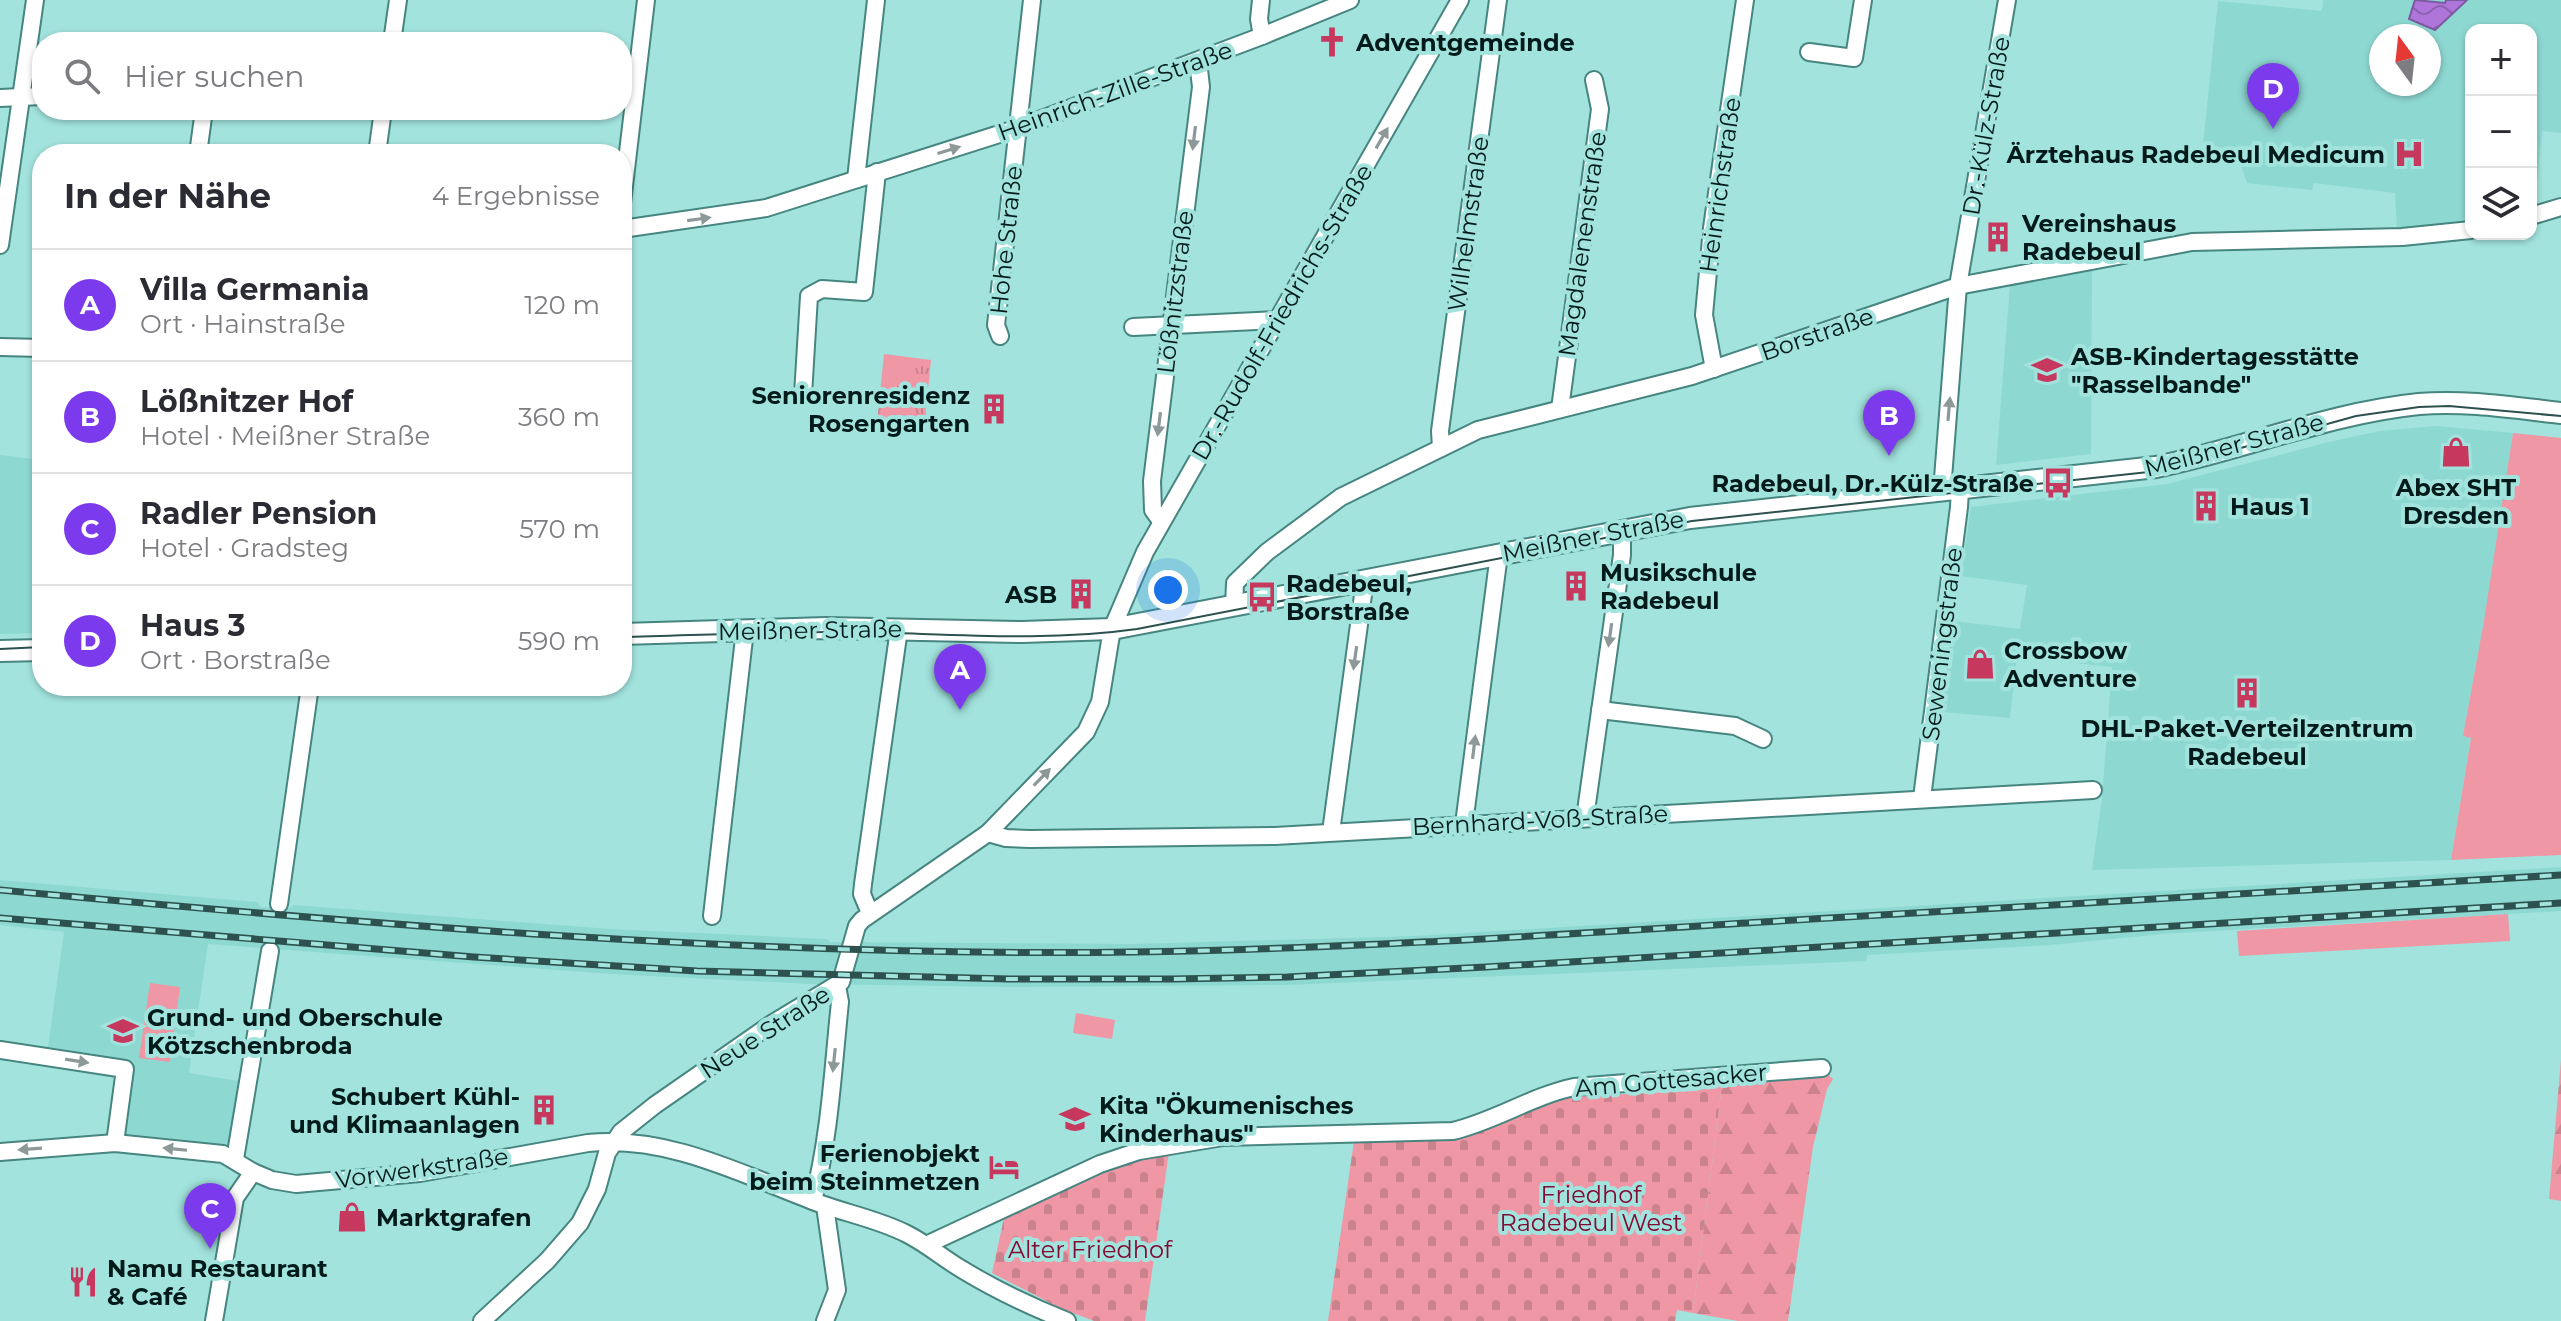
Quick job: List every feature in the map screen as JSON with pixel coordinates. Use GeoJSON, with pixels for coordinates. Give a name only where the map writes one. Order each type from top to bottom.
{"type":"FeatureCollection","features":[{"type":"Feature","properties":{"kind":"main road","name":"Meißner Straße"},"geometry":{"type":"LineString","coordinates":[[632,634],[745,630],[1022,632],[1112,629],[1690,518],[2156,467],[2188,461],[2325,421],[2400,406],[2466,404],[2561,413]]}},
{"type":"Feature","properties":{"kind":"main road"},"geometry":{"type":"LineString","coordinates":[[0,651],[32,650]]}},
{"type":"Feature","properties":{"kind":"street"},"geometry":{"type":"LineString","coordinates":[[0,245],[35,0]]}},
{"type":"Feature","properties":{"kind":"street"},"geometry":{"type":"LineString","coordinates":[[393,32],[398,0]]}},
{"type":"Feature","properties":{"kind":"street"},"geometry":{"type":"LineString","coordinates":[[632,118],[646,0]]}},
{"type":"Feature","properties":{"kind":"street"},"geometry":{"type":"LineString","coordinates":[[856,179],[876,0]]}},
{"type":"Feature","properties":{"kind":"street","name":"Hohe Straße"},"geometry":{"type":"LineString","coordinates":[[1000,336],[996,325],[1032,0]]}},
{"type":"Feature","properties":{"kind":"street"},"geometry":{"type":"LineString","coordinates":[[1261,0],[1259,19],[1262,36]]}},
{"type":"Feature","properties":{"kind":"street","name":"Heinrich-Zille-Straße"},"geometry":{"type":"LineString","coordinates":[[632,228],[766,208],[1018,128],[1350,0]]}},
{"type":"Feature","properties":{"kind":"street","name":"Dr.-Rudolf-Friedrichs-Straße"},"geometry":{"type":"LineString","coordinates":[[1112,629],[1161,521],[1460,0]]}},
{"type":"Feature","properties":{"kind":"street","name":"Wilhelmstraße"},"geometry":{"type":"LineString","coordinates":[[1441,448],[1440,431],[1498,0]]}},
{"type":"Feature","properties":{"kind":"street","name":"Heinrichstraße"},"geometry":{"type":"LineString","coordinates":[[1714,369],[1704,315],[1712,228],[1745,0]]}},
{"type":"Feature","properties":{"kind":"street"},"geometry":{"type":"LineString","coordinates":[[1809,52],[1854,58],[1863,0]]}},
{"type":"Feature","properties":{"kind":"street","name":"Dr.-Külz-Straße"},"geometry":{"type":"LineString","coordinates":[[1951,490],[1958,286],[2007,0]]}},
{"type":"Feature","properties":{"kind":"street","name":"Lößnitzstraße"},"geometry":{"type":"LineString","coordinates":[[1161,521],[1153,510],[1152,481],[1201,87],[1198,61]]}},
{"type":"Feature","properties":{"kind":"street","name":"Magdalenenstraße"},"geometry":{"type":"LineString","coordinates":[[1560,409],[1600,109],[1594,80]]}},
{"type":"Feature","properties":{"kind":"street"},"geometry":{"type":"LineString","coordinates":[[0,98],[32,96]]}},
{"type":"Feature","properties":{"kind":"street"},"geometry":{"type":"LineString","coordinates":[[199,144],[203,120]]}},
{"type":"Feature","properties":{"kind":"street"},"geometry":{"type":"LineString","coordinates":[[378,144],[382,120]]}},
{"type":"Feature","properties":{"kind":"street"},"geometry":{"type":"LineString","coordinates":[[629,144],[632,120]]}},
{"type":"Feature","properties":{"kind":"street"},"geometry":{"type":"LineString","coordinates":[[803,395],[809,296],[822,289],[864,292],[877,172]]}},
{"type":"Feature","properties":{"kind":"street"},"geometry":{"type":"LineString","coordinates":[[2537,214],[2561,207]]}},
{"type":"Feature","properties":{"kind":"street","name":"Borstraße"},"geometry":{"type":"LineString","coordinates":[[1234,607],[1235,583],[1267,552],[1324,508],[1492,425],[1714,369],[1958,286],[2192,242],[2402,237],[2465,231]]}},
{"type":"Feature","properties":{"kind":"street"},"geometry":{"type":"LineString","coordinates":[[1133,327],[1278,320]]}},
{"type":"Feature","properties":{"kind":"street"},"geometry":{"type":"LineString","coordinates":[[0,347],[32,348]]}},
{"type":"Feature","properties":{"kind":"street","name":"Seweningstraße"},"geometry":{"type":"LineString","coordinates":[[1922,798],[1959,507],[1951,490]]}},
{"type":"Feature","properties":{"kind":"street"},"geometry":{"type":"LineString","coordinates":[[1585,818],[1622,555],[1622,530]]}},
{"type":"Feature","properties":{"kind":"street"},"geometry":{"type":"LineString","coordinates":[[1464,824],[1499,554]]}},
{"type":"Feature","properties":{"kind":"street"},"geometry":{"type":"LineString","coordinates":[[1331,832],[1365,580]]}},
{"type":"Feature","properties":{"kind":"street"},"geometry":{"type":"LineString","coordinates":[[870,913],[862,894],[863,884],[899,629]]}},
{"type":"Feature","properties":{"kind":"street","name":"Neue Straße"},"geometry":{"type":"LineString","coordinates":[[482,1321],[547,1261],[580,1223],[597,1189],[607,1153],[614,1141],[655,1105],[773,1023],[837,986],[843,979],[857,926],[870,913],[988,833],[1086,732],[1100,702],[1112,629]]}},
{"type":"Feature","properties":{"kind":"street"},"geometry":{"type":"LineString","coordinates":[[712,916],[745,630]]}},
{"type":"Feature","properties":{"kind":"street"},"geometry":{"type":"LineString","coordinates":[[279,904],[309,696]]}},
{"type":"Feature","properties":{"kind":"street"},"geometry":{"type":"LineString","coordinates":[[1600,710],[1735,726],[1763,739]]}},
{"type":"Feature","properties":{"kind":"street","name":"Bernhard-Voß-Straße"},"geometry":{"type":"LineString","coordinates":[[988,833],[1006,838],[1045,839],[1225,837],[2093,790]]}},
{"type":"Feature","properties":{"kind":"street"},"geometry":{"type":"LineString","coordinates":[[0,1152],[115,1143],[223,1154],[235,1159],[270,951]]}},
{"type":"Feature","properties":{"kind":"street"},"geometry":{"type":"LineString","coordinates":[[825,1321],[837,1290],[819,1203],[840,1002],[837,986]]}},
{"type":"Feature","properties":{"kind":"street"},"geometry":{"type":"LineString","coordinates":[[0,1050],[125,1069],[115,1143]]}},
{"type":"Feature","properties":{"kind":"street","name":"Am Gottesacker"},"geometry":{"type":"LineString","coordinates":[[926,1245],[1100,1164],[1168,1145],[1255,1135],[1453,1131],[1574,1087],[1822,1068]]}},
{"type":"Feature","properties":{"kind":"street","name":"Vorwerkstraße"},"geometry":{"type":"LineString","coordinates":[[235,1159],[253,1172],[272,1180],[296,1184],[420,1173],[574,1145],[614,1141],[650,1144],[680,1151],[819,1203],[888,1225],[976,1277],[1067,1321]]}},
{"type":"Feature","properties":{"kind":"street"},"geometry":{"type":"LineString","coordinates":[[214,1321],[235,1198],[253,1172]]}},
{"type":"Feature","properties":{"kind":"shaded area"},"geometry":{"type":"Polygon","coordinates":[[[2323,0],[2561,0],[2561,133],[2542,131],[2537,185],[2537,24],[2465,24],[2465,223],[2397,229],[2395,193],[2314,183],[2312,190],[2247,183],[2239,159],[2202,154],[2218,1],[2322,11],[2323,0]]]}},
{"type":"Feature","properties":{"kind":"shaded area","name":"ASB-Kindertagesstätte \"Rasselbande\""},"geometry":{"type":"Polygon","coordinates":[[[2092,270],[2091,454],[1996,465],[2010,285],[2092,270]]]}},
{"type":"Feature","properties":{"kind":"shaded area"},"geometry":{"type":"Polygon","coordinates":[[[2436,426],[2513,433],[2490,591],[2463,736],[2471,737],[2451,860],[2092,870],[2102,798],[2112,667],[2017,657],[2010,718],[1943,712],[1954,621],[2020,629],[2027,585],[1961,576],[1971,507],[2167,484],[2333,441],[2380,431],[2436,426]]]}},
{"type":"Feature","properties":{"kind":"shaded area"},"geometry":{"type":"Polygon","coordinates":[[[0,455],[32,459],[32,633],[0,634],[0,455]]]}},
{"type":"Feature","properties":{"kind":"shaded area"},"geometry":{"type":"Polygon","coordinates":[[[2561,867],[2561,911],[1867,955],[1866,961],[1287,985],[1010,987],[811,984],[611,974],[208,944],[189,1073],[239,1081],[227,1144],[126,1134],[124,1130],[134,1068],[132,1063],[126,1059],[48,1047],[64,932],[0,925],[0,880],[257,902],[261,907],[288,909],[294,905],[610,929],[827,939],[830,942],[1134,944],[1415,936],[2561,867]]]}},
{"type":"Feature","properties":{"kind":"green space"},"geometry":{"type":"Polygon","coordinates":[[[884,354],[931,360],[924,429],[877,423],[884,354]]]}},
{"type":"Feature","properties":{"kind":"green space"},"geometry":{"type":"Polygon","coordinates":[[[2513,433],[2561,438],[2561,855],[2451,860],[2471,738],[2463,736],[2513,433]]]}},
{"type":"Feature","properties":{"kind":"green space"},"geometry":{"type":"Polygon","coordinates":[[[2508,914],[2510,941],[2239,956],[2237,931],[2508,914]]]}},
{"type":"Feature","properties":{"kind":"green space"},"geometry":{"type":"Polygon","coordinates":[[[150,983],[180,987],[170,1062],[139,1058],[150,983]]]}},
{"type":"Feature","properties":{"kind":"green space"},"geometry":{"type":"Polygon","coordinates":[[[1076,1013],[1115,1020],[1112,1039],[1073,1033],[1076,1013]]]}},
{"type":"Feature","properties":{"kind":"green space"},"geometry":{"type":"Polygon","coordinates":[[[2561,1060],[2561,1201],[2549,1199],[2561,1060]]]}},
{"type":"Feature","properties":{"kind":"green space"},"geometry":{"type":"Polygon","coordinates":[[[1825,1072],[1833,1079],[1827,1089],[1813,1147],[1788,1321],[1738,1321],[1693,1313],[1722,1085],[1825,1072]]]}},
{"type":"Feature","properties":{"kind":"green space","name":"Friedhof Radebeul West"},"geometry":{"type":"Polygon","coordinates":[[[1722,1085],[1693,1313],[1677,1310],[1675,1321],[1328,1321],[1354,1141],[1465,1138],[1560,1097],[1695,1091],[1722,1085]]]}},
{"type":"Feature","properties":{"kind":"green space","name":"Alter Friedhof"},"geometry":{"type":"Polygon","coordinates":[[[1169,1152],[1145,1321],[1094,1321],[1060,1308],[992,1273],[1004,1218],[1105,1172],[1169,1152]]]}},
{"type":"Feature","properties":{"kind":"water"},"geometry":{"type":"Polygon","coordinates":[[[2415,0],[2445,3],[2446,0],[2467,0],[2441,24],[2421,24],[2409,19],[2415,0]]]}},
{"type":"Feature","properties":{"kind":"tram line"},"geometry":{"type":"LineString","coordinates":[[632,637],[802,632],[999,636],[1103,633],[1137,629],[1692,521],[2158,471],[2356,416],[2449,406],[2561,416]]}},
{"type":"Feature","properties":{"kind":"tram line"},"geometry":{"type":"LineString","coordinates":[[0,649],[32,647]]}},
{"type":"Feature","properties":{"kind":"railway"},"geometry":{"type":"LineString","coordinates":[[0,890],[424,926],[707,944],[990,952],[1132,952],[1448,941],[2561,875]]}},
{"type":"Feature","properties":{"kind":"railway"},"geometry":{"type":"LineString","coordinates":[[0,918],[474,957],[697,971],[1009,979],[1173,979],[1486,967],[2561,903]]}},
{"type":"Feature","properties":{"kind":"place","name":"Adventgemeinde"},"geometry":{"type":"Point","coordinates":[1332,42]}},
{"type":"Feature","properties":{"kind":"place","name":"Haus 3"},"geometry":{"type":"Point","coordinates":[2273,129]}},
{"type":"Feature","properties":{"kind":"place","name":"Ärztehaus Radebeul Medicum"},"geometry":{"type":"Point","coordinates":[2409,154]}},
{"type":"Feature","properties":{"kind":"place","name":"Vereinshaus Radebeul"},"geometry":{"type":"Point","coordinates":[1998,237]}},
{"type":"Feature","properties":{"kind":"place","name":"ASB-Kindertagesstätte \"Rasselbande\""},"geometry":{"type":"Point","coordinates":[2047,370]}},
{"type":"Feature","properties":{"kind":"place","name":"Seniorenresidenz Rosengarten"},"geometry":{"type":"Point","coordinates":[994,409]}},
{"type":"Feature","properties":{"kind":"place","name":"Abex SHT Dresden"},"geometry":{"type":"Point","coordinates":[2456,452]}},
{"type":"Feature","properties":{"kind":"place","name":"Lößnitzer Hof"},"geometry":{"type":"Point","coordinates":[1889,456]}},
{"type":"Feature","properties":{"kind":"place","name":"Radebeul, Dr.-Külz-Straße"},"geometry":{"type":"Point","coordinates":[2058,483]}},
{"type":"Feature","properties":{"kind":"place","name":"Haus 1"},"geometry":{"type":"Point","coordinates":[2206,506]}},
{"type":"Feature","properties":{"kind":"place","name":"Musikschule Radebeul"},"geometry":{"type":"Point","coordinates":[1576,586]}},
{"type":"Feature","properties":{"kind":"place","name":"ASB"},"geometry":{"type":"Point","coordinates":[1081,594]}},
{"type":"Feature","properties":{"kind":"place","name":"Radebeul, Borstraße"},"geometry":{"type":"Point","coordinates":[1262,597]}},
{"type":"Feature","properties":{"kind":"place","name":"Crossbow Adventure"},"geometry":{"type":"Point","coordinates":[1980,664]}},
{"type":"Feature","properties":{"kind":"place","name":"DHL-Paket-Verteilzentrum Radebeul"},"geometry":{"type":"Point","coordinates":[2247,693]}},
{"type":"Feature","properties":{"kind":"place","name":"Villa Germania"},"geometry":{"type":"Point","coordinates":[960,710]}},
{"type":"Feature","properties":{"kind":"place","name":"Grund- und Oberschule Kötzschenbroda"},"geometry":{"type":"Point","coordinates":[123,1031]}},
{"type":"Feature","properties":{"kind":"place","name":"Schubert Kühl- und Klimaanlagen"},"geometry":{"type":"Point","coordinates":[544,1110]}},
{"type":"Feature","properties":{"kind":"place","name":"Kita \"Ökumenisches Kinderhaus\""},"geometry":{"type":"Point","coordinates":[1075,1119]}},
{"type":"Feature","properties":{"kind":"place","name":"Ferienobjekt beim Steinmetzen"},"geometry":{"type":"Point","coordinates":[1004,1167]}},
{"type":"Feature","properties":{"kind":"place","name":"Marktgrafen"},"geometry":{"type":"Point","coordinates":[352,1217]}},
{"type":"Feature","properties":{"kind":"place","name":"Radler Pension"},"geometry":{"type":"Point","coordinates":[210,1249]}},
{"type":"Feature","properties":{"kind":"place","name":"Namu Restaurant & Café"},"geometry":{"type":"Point","coordinates":[83,1282]}}]}
